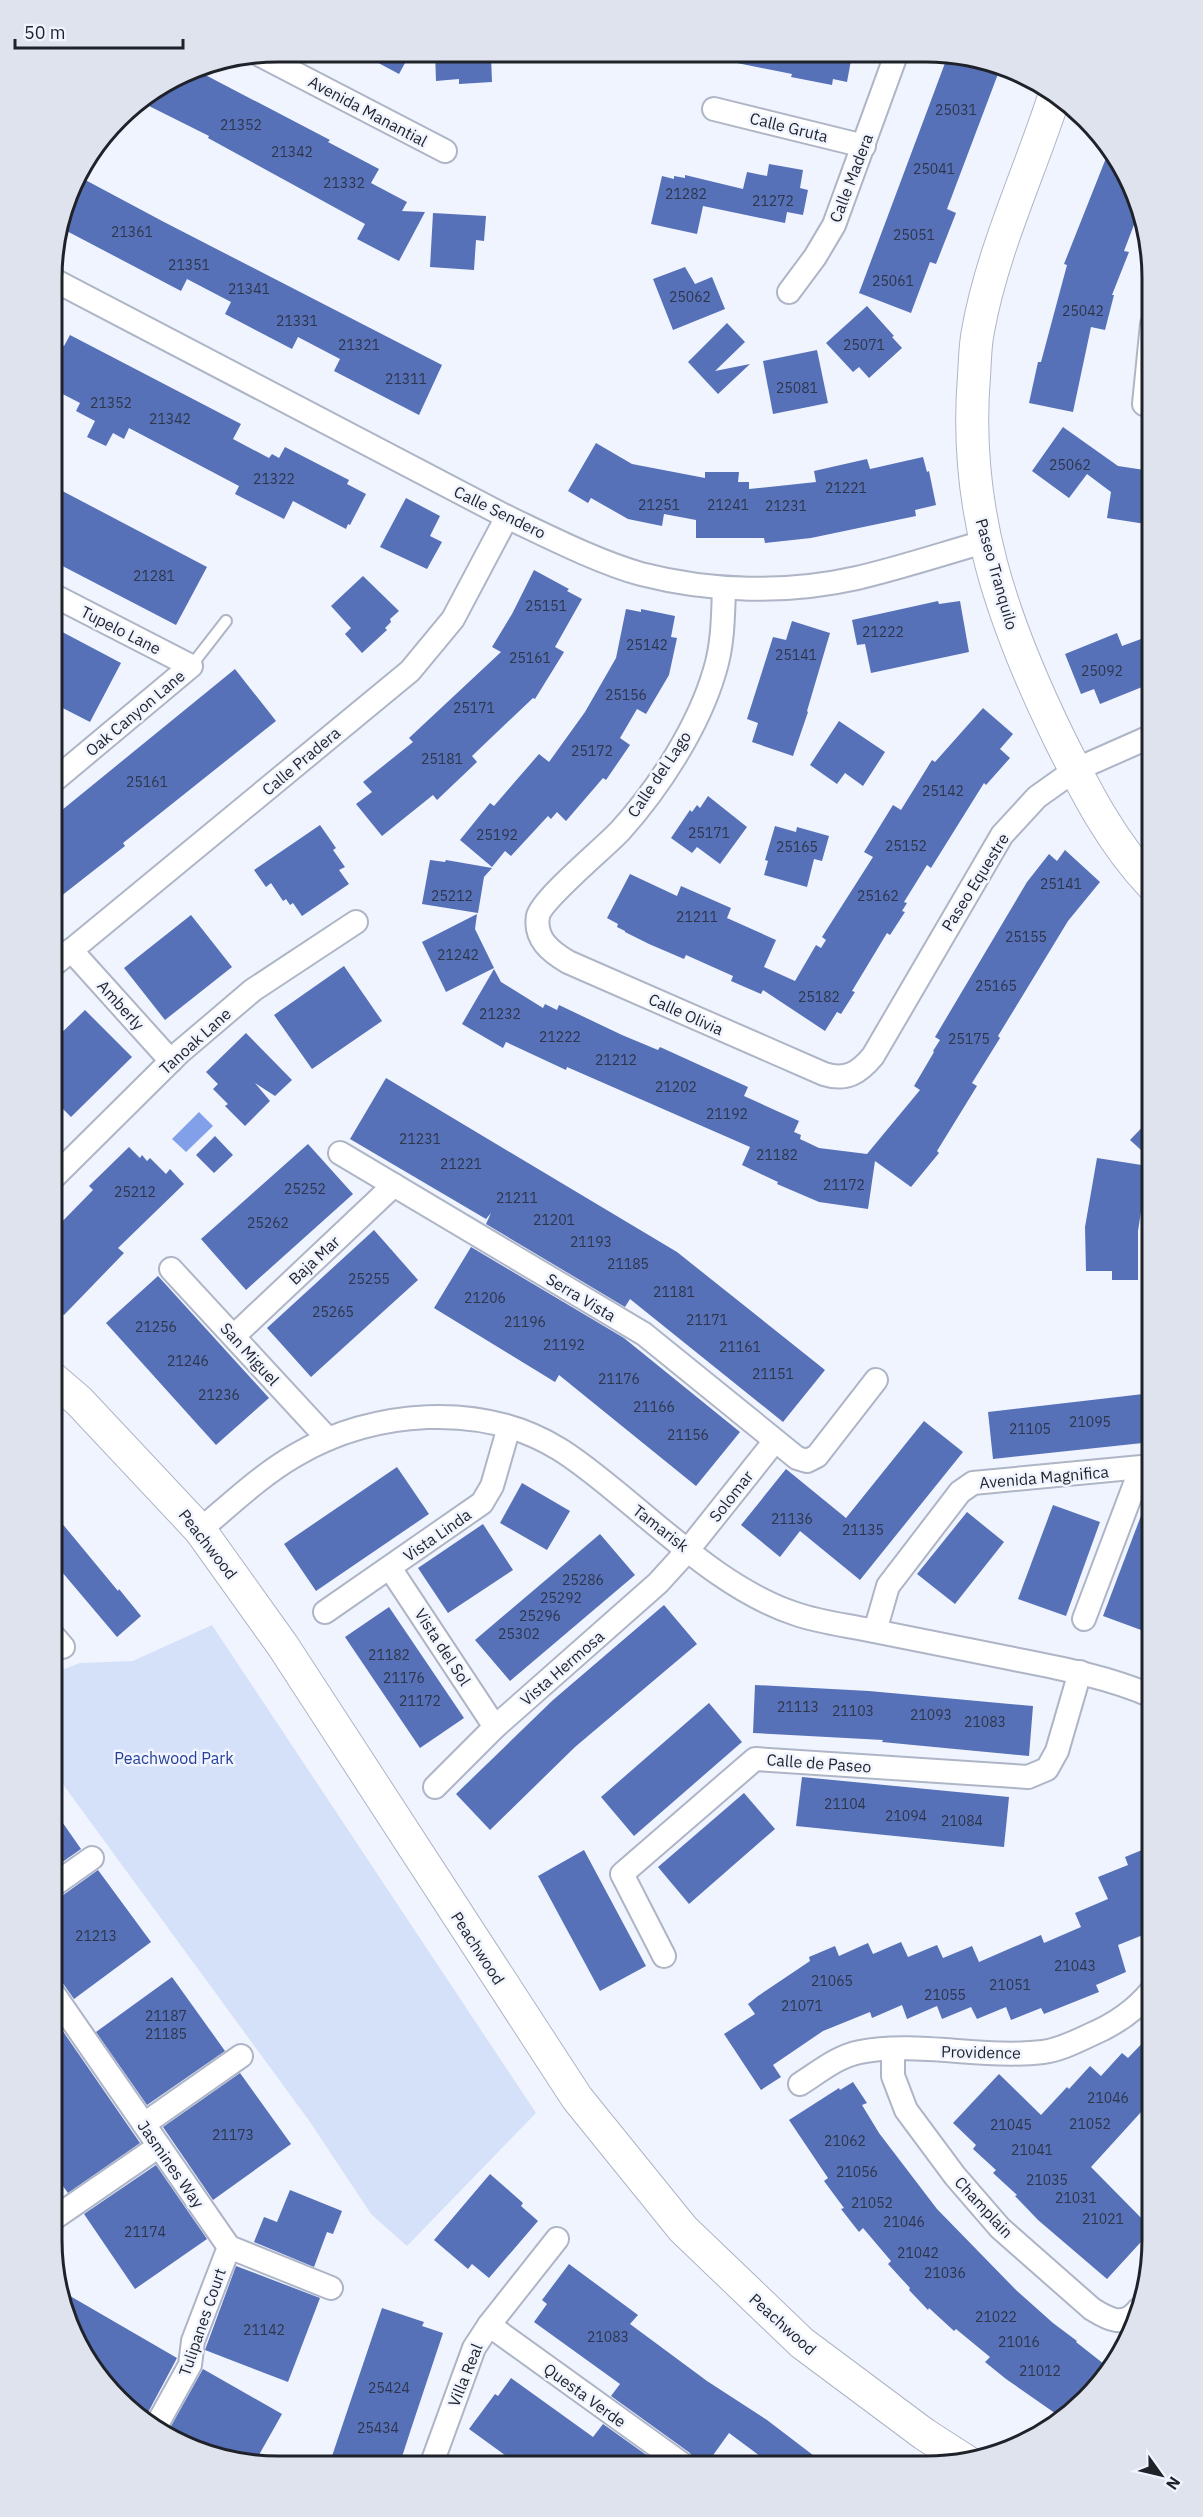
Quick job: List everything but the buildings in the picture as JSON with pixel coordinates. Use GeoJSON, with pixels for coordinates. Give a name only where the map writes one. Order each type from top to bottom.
{"type":"FeatureCollection","features":[{"type":"Feature","properties":{"kind":"street","name":"Avenida Manantial"},"geometry":{"type":"LineString","coordinates":[[275,62],[445,151]]}},
{"type":"Feature","properties":{"kind":"street","name":"Calle Madera"},"geometry":{"type":"LineString","coordinates":[[789,291],[815,257],[834,225],[894,62]]}},
{"type":"Feature","properties":{"kind":"street","name":"Paseo Tranquilo"},"geometry":{"type":"LineString","coordinates":[[1052,103],[1036,154],[990,276],[978,332],[971,412],[974,479],[984,542],[1002,603],[1032,683],[1101,819],[1142,874]]}},
{"type":"Feature","properties":{"kind":"street","name":"Calle Gruta"},"geometry":{"type":"LineString","coordinates":[[714,109],[864,146]]}},
{"type":"Feature","properties":{"kind":"street","name":"Calle Sendero"},"geometry":{"type":"LineString","coordinates":[[62,285],[507,517],[638,573],[682,584],[724,589],[792,588],[856,578],[984,542]]}},
{"type":"Feature","properties":{"kind":"street","name":"Calle Pradera"},"geometry":{"type":"LineString","coordinates":[[62,958],[410,671],[453,619],[507,517]]}},
{"type":"Feature","properties":{"kind":"street","name":"Calle del Lago"},"geometry":{"type":"LineString","coordinates":[[538,930],[538,914],[549,897],[620,830],[640,807],[674,757],[704,700],[715,669],[721,646],[724,589]]}},
{"type":"Feature","properties":{"kind":"street","name":"Tupelo Lane"},"geometry":{"type":"LineString","coordinates":[[62,600],[191,666]]}},
{"type":"Feature","properties":{"kind":"street","name":"Oak Canyon Lane"},"geometry":{"type":"LineString","coordinates":[[62,774],[191,666]]}},
{"type":"Feature","properties":{"kind":"street","name":"Paseo Equestre"},"geometry":{"type":"LineString","coordinates":[[847,1077],[862,1069],[873,1056],[1002,836],[1037,797],[1075,770],[1142,740]]}},
{"type":"Feature","properties":{"kind":"street","name":"Tanoak Lane"},"geometry":{"type":"LineString","coordinates":[[62,1169],[171,1061],[253,990],[356,922]]}},
{"type":"Feature","properties":{"kind":"street","name":"Calle Olivia"},"geometry":{"type":"LineString","coordinates":[[538,930],[544,944],[568,962],[824,1074],[836,1078],[847,1077]]}},
{"type":"Feature","properties":{"kind":"street","name":"Amberly"},"geometry":{"type":"LineString","coordinates":[[71,950],[171,1061]]}},
{"type":"Feature","properties":{"kind":"street","name":"Serra Vista"},"geometry":{"type":"LineString","coordinates":[[340,1153],[644,1334],[774,1442],[797,1458],[807,1461],[818,1456],[876,1380]]}},
{"type":"Feature","properties":{"kind":"street","name":"Baja Mar"},"geometry":{"type":"LineString","coordinates":[[234,1336],[394,1185]]}},
{"type":"Feature","properties":{"kind":"street","name":"San Miguel"},"geometry":{"type":"LineString","coordinates":[[171,1269],[327,1439]]}},
{"type":"Feature","properties":{"kind":"street","name":"Peachwood"},"geometry":{"type":"LineString","coordinates":[[62,1386],[79,1401],[200,1530],[283,1646],[577,2098],[626,2161],[683,2229],[802,2343],[924,2434],[955,2454]]}},
{"type":"Feature","properties":{"kind":"street","name":"Tamarisk"},"geometry":{"type":"LineString","coordinates":[[200,1530],[266,1475],[296,1455],[327,1439],[366,1427],[422,1418],[465,1417],[509,1427],[558,1448],[688,1550],[741,1588],[796,1614],[1080,1672],[1142,1693]]}},
{"type":"Feature","properties":{"kind":"street","name":"Vista Linda"},"geometry":{"type":"LineString","coordinates":[[325,1612],[482,1503],[492,1486],[509,1427]]}},
{"type":"Feature","properties":{"kind":"street","name":"Solomar"},"geometry":{"type":"LineString","coordinates":[[688,1550],[774,1442]]}},
{"type":"Feature","properties":{"kind":"street","name":"Avenida Magnifica"},"geometry":{"type":"LineString","coordinates":[[875,1631],[888,1586],[960,1492],[973,1483],[1142,1467]]}},
{"type":"Feature","properties":{"kind":"street"},"geometry":{"type":"LineString","coordinates":[[1084,1619],[1142,1477]]}},
{"type":"Feature","properties":{"kind":"street","name":"Vista Hermosa"},"geometry":{"type":"LineString","coordinates":[[435,1787],[495,1727],[658,1583],[688,1550]]}},
{"type":"Feature","properties":{"kind":"street","name":"Vista del Sol"},"geometry":{"type":"LineString","coordinates":[[390,1568],[495,1727]]}},
{"type":"Feature","properties":{"kind":"street","name":"Calle de Paseo"},"geometry":{"type":"LineString","coordinates":[[664,1956],[622,1874],[755,1759],[1028,1777],[1047,1769],[1057,1751],[1080,1672]]}},
{"type":"Feature","properties":{"kind":"street"},"geometry":{"type":"LineString","coordinates":[[62,1879],[92,1858]]}},
{"type":"Feature","properties":{"kind":"street","name":"Providence"},"geometry":{"type":"LineString","coordinates":[[800,2084],[848,2055],[861,2051],[892,2049],[1014,2054],[1045,2052],[1071,2044],[1109,2027],[1142,2002]]}},
{"type":"Feature","properties":{"kind":"street","name":"Jasmines Way"},"geometry":{"type":"LineString","coordinates":[[62,2006],[229,2247]]}},
{"type":"Feature","properties":{"kind":"street","name":"Champlain"},"geometry":{"type":"LineString","coordinates":[[892,2049],[893,2076],[906,2110],[976,2203],[1000,2228],[1092,2309],[1108,2319],[1121,2322],[1126,2319]]}},
{"type":"Feature","properties":{"kind":"street"},"geometry":{"type":"LineString","coordinates":[[144,2124],[241,2056]]}},
{"type":"Feature","properties":{"kind":"street"},"geometry":{"type":"LineString","coordinates":[[62,2213],[159,2146]]}},
{"type":"Feature","properties":{"kind":"street","name":"Villa Real"},"geometry":{"type":"LineString","coordinates":[[435,2456],[474,2348],[489,2325],[557,2239]]}},
{"type":"Feature","properties":{"kind":"street"},"geometry":{"type":"LineString","coordinates":[[229,2247],[330,2288]]}},
{"type":"Feature","properties":{"kind":"street","name":"Tulipanes Court"},"geometry":{"type":"LineString","coordinates":[[159,2420],[190,2365],[193,2341],[229,2247]]}},
{"type":"Feature","properties":{"kind":"street","name":"Questa Verde"},"geometry":{"type":"LineString","coordinates":[[489,2325],[671,2456]]}},
{"type":"Feature","properties":{"kind":"lane"},"geometry":{"type":"LineString","coordinates":[[191,666],[226,621]]}},
{"type":"Feature","properties":{"kind":"green space","name":"Peachwood Park"},"geometry":{"type":"Polygon","coordinates":[[[212,1625],[536,2113],[407,2246],[371,2214],[310,2122],[62,1783],[62,1670],[80,1663],[133,1661],[212,1625]]]}},
{"type":"Feature","properties":{"kind":"water"},"geometry":{"type":"Polygon","coordinates":[[[199,1112],[213,1126],[186,1152],[172,1139],[199,1112]]]}}]}
